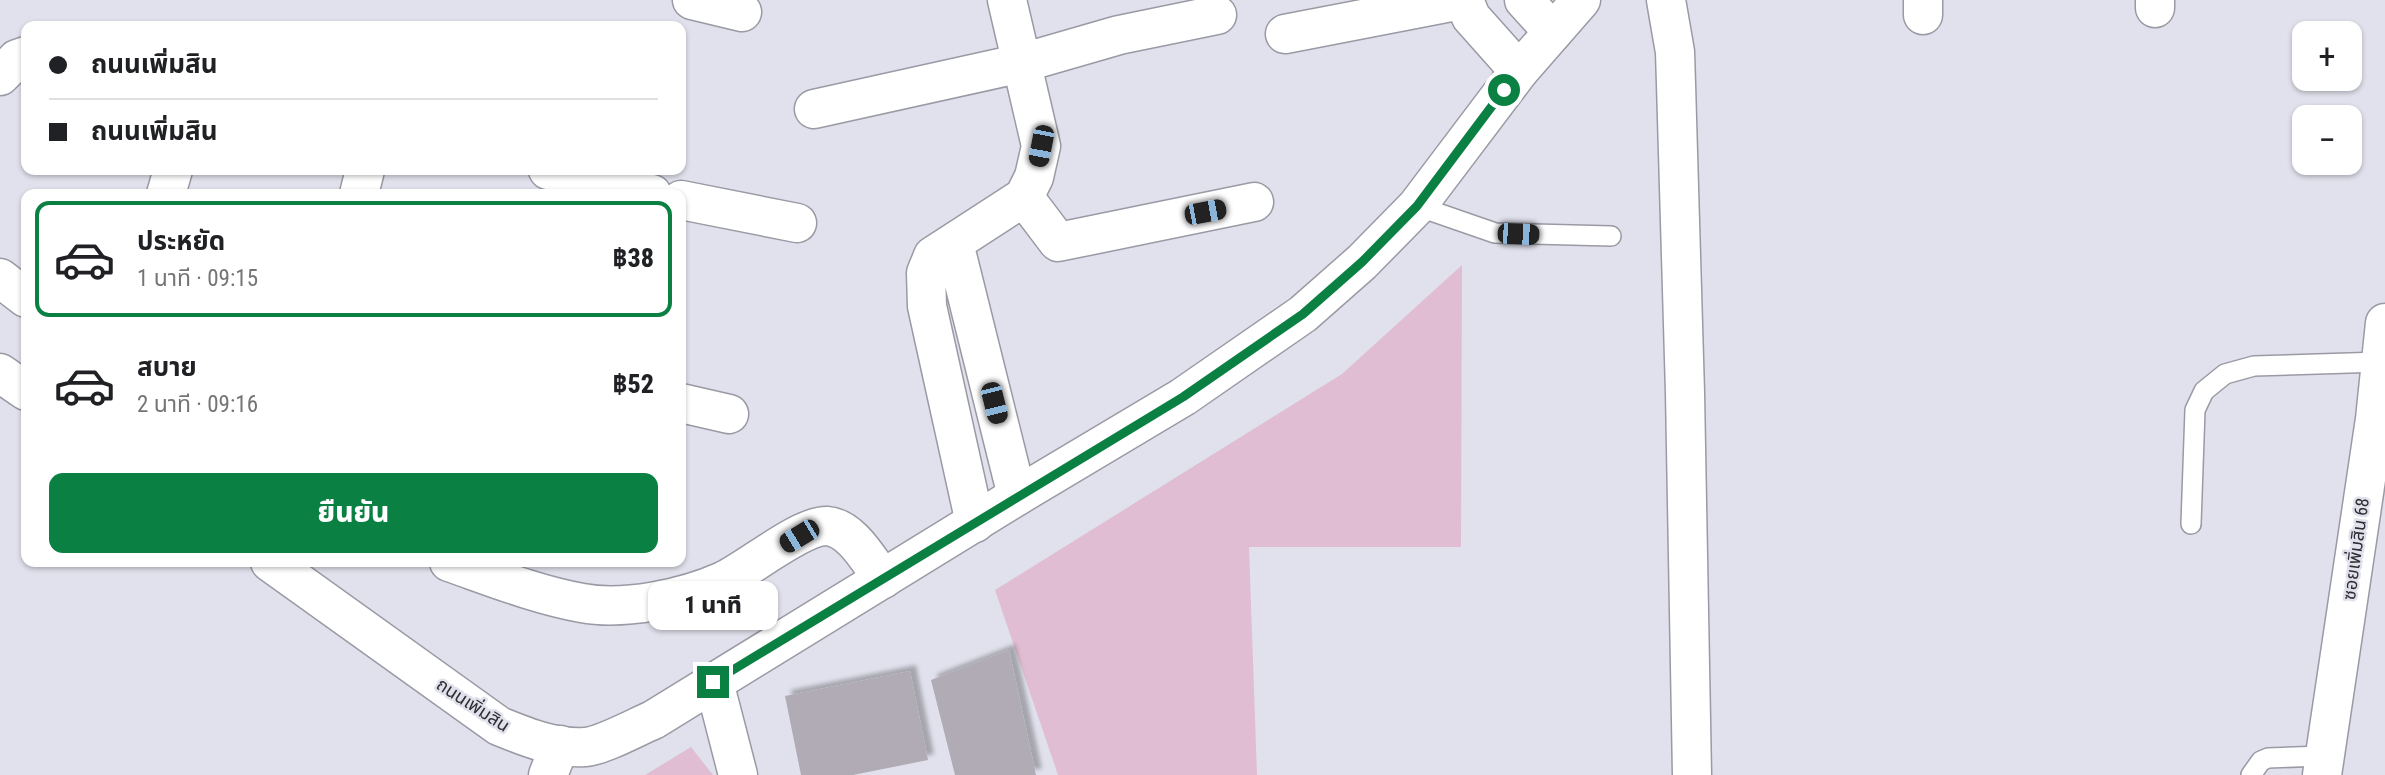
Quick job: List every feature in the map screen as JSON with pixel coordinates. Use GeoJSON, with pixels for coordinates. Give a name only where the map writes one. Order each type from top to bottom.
{"type":"FeatureCollection","features":[{"type":"Feature","properties":{"kind":"street"},"geometry":{"type":"LineString","coordinates":[[692,0],[742,12]]}},
{"type":"Feature","properties":{"kind":"street"},"geometry":{"type":"LineString","coordinates":[[975,523],[927,306],[926,273],[933,256],[1024,197],[1034,177],[1041,146],[1007,0]]}},
{"type":"Feature","properties":{"kind":"street"},"geometry":{"type":"LineString","coordinates":[[1285,34],[1462,0],[1471,18],[1519,71]]}},
{"type":"Feature","properties":{"kind":"street"},"geometry":{"type":"LineString","coordinates":[[1524,0],[1553,33]]}},
{"type":"Feature","properties":{"kind":"street","name":"ถนนเพิ่มสิน"},"geometry":{"type":"LineString","coordinates":[[277,567],[499,726],[532,739],[554,760],[619,735],[653,720],[1183,397],[1303,314],[1362,262],[1417,206],[1519,71],[1581,0]]}},
{"type":"Feature","properties":{"kind":"street"},"geometry":{"type":"LineString","coordinates":[[1666,0],[1675,52],[1692,775]]}},
{"type":"Feature","properties":{"kind":"street"},"geometry":{"type":"LineString","coordinates":[[814,109],[1022,63],[1119,35],[1217,15]]}},
{"type":"Feature","properties":{"kind":"street"},"geometry":{"type":"LineString","coordinates":[[0,76],[21,58]]}},
{"type":"Feature","properties":{"kind":"street"},"geometry":{"type":"LineString","coordinates":[[566,175],[617,189]]}},
{"type":"Feature","properties":{"kind":"street"},"geometry":{"type":"LineString","coordinates":[[1024,197],[1058,242],[1255,202]]}},
{"type":"Feature","properties":{"kind":"street"},"geometry":{"type":"LineString","coordinates":[[686,201],[797,223]]}},
{"type":"Feature","properties":{"kind":"street"},"geometry":{"type":"LineString","coordinates":[[954,243],[1017,496]]}},
{"type":"Feature","properties":{"kind":"street"},"geometry":{"type":"LineString","coordinates":[[0,278],[21,294]]}},
{"type":"Feature","properties":{"kind":"street","name":"ซอยเพิ่มสิน 68"},"geometry":{"type":"LineString","coordinates":[[2324,766],[2385,323]]}},
{"type":"Feature","properties":{"kind":"street"},"geometry":{"type":"LineString","coordinates":[[0,373],[21,388]]}},
{"type":"Feature","properties":{"kind":"street"},"geometry":{"type":"LineString","coordinates":[[686,404],[729,414]]}},
{"type":"Feature","properties":{"kind":"street"},"geometry":{"type":"LineString","coordinates":[[463,567],[584,604],[659,601],[723,580],[799,536],[825,526],[845,531],[883,579]]}},
{"type":"Feature","properties":{"kind":"street"},"geometry":{"type":"LineString","coordinates":[[713,682],[738,775]]}},
{"type":"Feature","properties":{"kind":"lane"},"geometry":{"type":"LineString","coordinates":[[1417,206],[1494,233],[1611,236]]}},
{"type":"Feature","properties":{"kind":"lane"},"geometry":{"type":"LineString","coordinates":[[2191,524],[2195,410],[2204,391],[2225,374],[2254,366],[2381,362]]}},
{"type":"Feature","properties":{"kind":"lane"},"geometry":{"type":"LineString","coordinates":[[2251,775],[2261,761],[2268,758],[2324,766]]}},
{"type":"Feature","properties":{"kind":"shaded area"},"geometry":{"type":"Polygon","coordinates":[[[1462,265],[1461,547],[1249,547],[1257,775],[1058,775],[995,590],[1342,374],[1462,265]]]}},
{"type":"Feature","properties":{"kind":"shaded area"},"geometry":{"type":"Polygon","coordinates":[[[691,747],[713,775],[645,775],[691,747]]]}},
{"type":"Feature","properties":{"kind":"building"},"geometry":{"type":"Polygon","coordinates":[[[1009,650],[1036,775],[955,775],[931,680],[1009,650]]]}},
{"type":"Feature","properties":{"kind":"building"},"geometry":{"type":"Polygon","coordinates":[[[910,671],[928,760],[853,775],[801,775],[785,696],[910,671]]]}},
{"type":"Feature","properties":{"kind":"route"},"geometry":{"type":"LineString","coordinates":[[713,682],[1183,397],[1303,314],[1362,262],[1417,206],[1504,90]]}}]}
